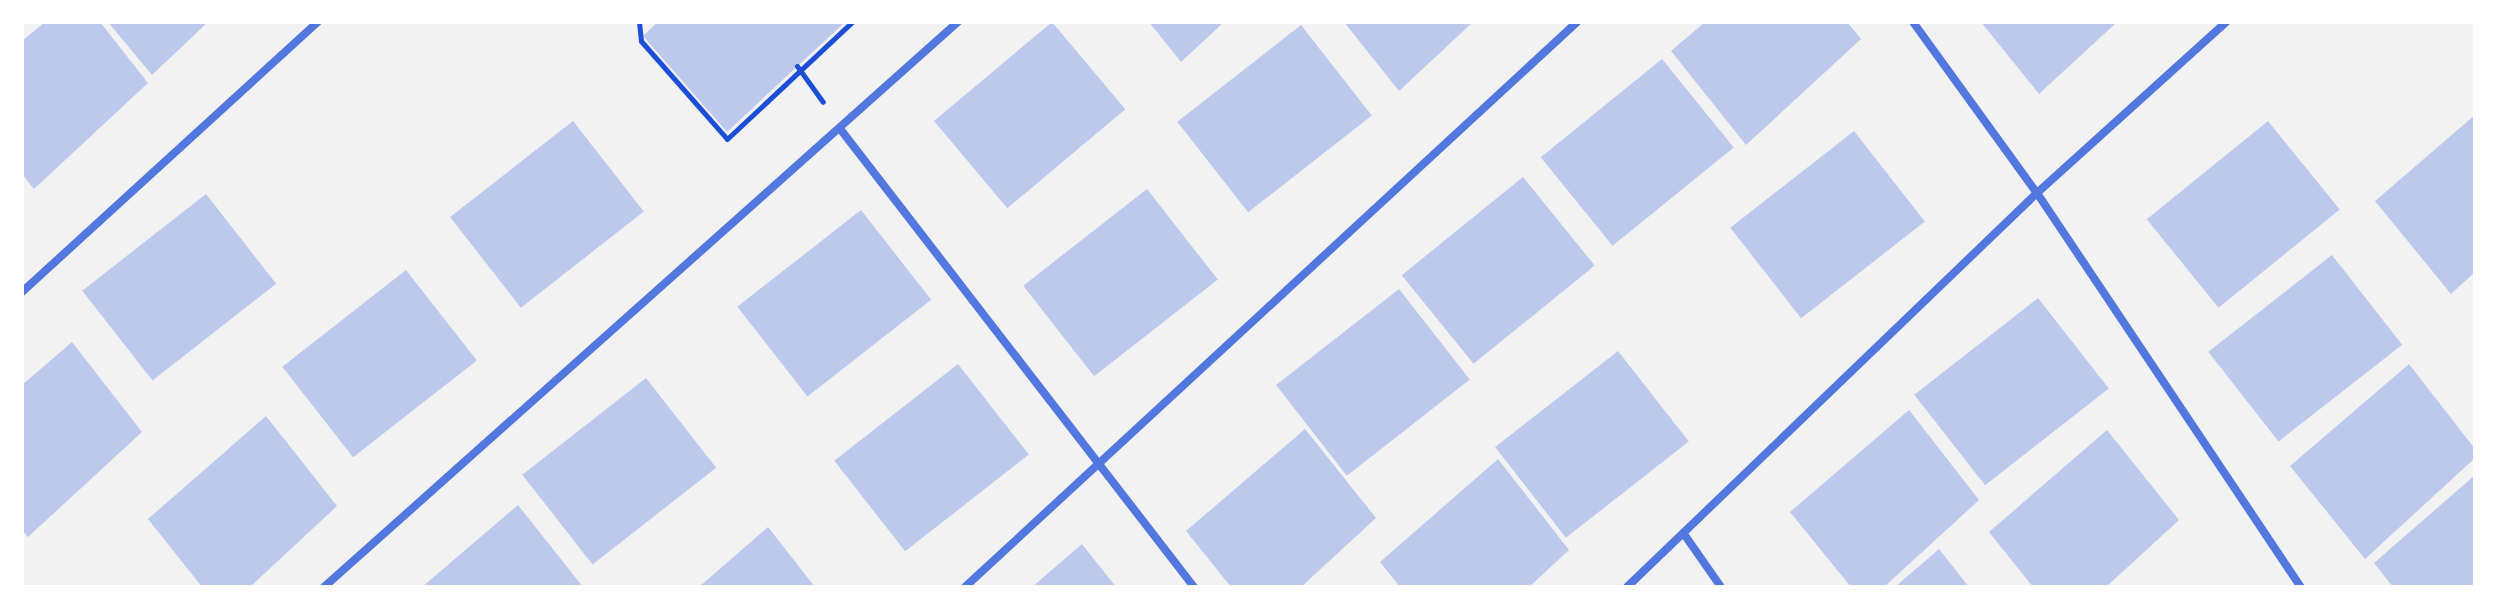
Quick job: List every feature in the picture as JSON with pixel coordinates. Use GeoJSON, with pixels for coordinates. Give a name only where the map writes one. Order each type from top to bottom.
{"type":"FeatureCollection","features":[{"type":"Feature","properties":{"kind":"street"},"geometry":{"type":"LineString","coordinates":[[22,292],[318,22]]}},
{"type":"Feature","properties":{"kind":"street"},"geometry":{"type":"LineString","coordinates":[[324,587],[841,130],[958,22]]}},
{"type":"Feature","properties":{"kind":"street"},"geometry":{"type":"LineString","coordinates":[[965,587],[1577,22]]}},
{"type":"Feature","properties":{"kind":"street"},"geometry":{"type":"LineString","coordinates":[[1913,22],[2037,193],[2301,587]]}},
{"type":"Feature","properties":{"kind":"street"},"geometry":{"type":"LineString","coordinates":[[1627,587],[2037,193],[2226,22]]}},
{"type":"Feature","properties":{"kind":"street"},"geometry":{"type":"LineString","coordinates":[[841,130],[1102,462],[1194,587]]}},
{"type":"Feature","properties":{"kind":"street"},"geometry":{"type":"LineString","coordinates":[[1684,534],[1721,587]]}},
{"type":"Feature","properties":{"kind":"path"},"geometry":{"type":"LineString","coordinates":[[639,22],[641,41],[727,139],[852,22]]}},
{"type":"Feature","properties":{"kind":"building"},"geometry":{"type":"Polygon","coordinates":[[[45,22],[100,22],[148,83],[34,189],[22,174],[22,41],[45,22]]]}},
{"type":"Feature","properties":{"kind":"building"},"geometry":{"type":"Polygon","coordinates":[[[108,22],[208,22],[152,75],[108,22]]]}},
{"type":"Feature","properties":{"kind":"building"},"geometry":{"type":"Polygon","coordinates":[[[658,22],[845,22],[727,132],[643,36],[658,22]]]}},
{"type":"Feature","properties":{"kind":"building"},"geometry":{"type":"Polygon","coordinates":[[[1052,22],[1125,109],[1007,208],[934,121],[1052,22]]]}},
{"type":"Feature","properties":{"kind":"building"},"geometry":{"type":"Polygon","coordinates":[[[1149,22],[1224,22],[1181,62],[1149,22]]]}},
{"type":"Feature","properties":{"kind":"building"},"geometry":{"type":"Polygon","coordinates":[[[1344,22],[1473,22],[1399,91],[1344,22]]]}},
{"type":"Feature","properties":{"kind":"building"},"geometry":{"type":"Polygon","coordinates":[[[1705,22],[1847,22],[1861,39],[1746,145],[1671,51],[1705,22]]]}},
{"type":"Feature","properties":{"kind":"building"},"geometry":{"type":"Polygon","coordinates":[[[1981,22],[2117,22],[2039,94],[1981,22]]]}},
{"type":"Feature","properties":{"kind":"building"},"geometry":{"type":"Polygon","coordinates":[[[1301,25],[1372,116],[1248,212],[1177,122],[1301,25]]]}},
{"type":"Feature","properties":{"kind":"building"},"geometry":{"type":"Polygon","coordinates":[[[1662,59],[1734,148],[1613,246],[1541,157],[1662,59]]]}},
{"type":"Feature","properties":{"kind":"building"},"geometry":{"type":"Polygon","coordinates":[[[2475,115],[2475,272],[2451,294],[2375,201],[2475,115]]]}},
{"type":"Feature","properties":{"kind":"building"},"geometry":{"type":"Polygon","coordinates":[[[573,121],[644,212],[521,308],[450,217],[573,121]]]}},
{"type":"Feature","properties":{"kind":"building"},"geometry":{"type":"Polygon","coordinates":[[[2268,121],[2340,210],[2219,308],[2147,219],[2268,121]]]}},
{"type":"Feature","properties":{"kind":"building"},"geometry":{"type":"Polygon","coordinates":[[[1854,131],[1925,222],[1801,318],[1730,228],[1854,131]]]}},
{"type":"Feature","properties":{"kind":"building"},"geometry":{"type":"Polygon","coordinates":[[[1523,177],[1595,266],[1474,364],[1402,275],[1523,177]]]}},
{"type":"Feature","properties":{"kind":"building"},"geometry":{"type":"Polygon","coordinates":[[[1147,189],[1218,280],[1094,376],[1023,286],[1147,189]]]}},
{"type":"Feature","properties":{"kind":"building"},"geometry":{"type":"Polygon","coordinates":[[[206,194],[276,284],[152,380],[82,291],[206,194]]]}},
{"type":"Feature","properties":{"kind":"building"},"geometry":{"type":"Polygon","coordinates":[[[861,210],[931,300],[807,396],[737,307],[861,210]]]}},
{"type":"Feature","properties":{"kind":"building"},"geometry":{"type":"Polygon","coordinates":[[[2332,255],[2402,345],[2278,441],[2208,352],[2332,255]]]}},
{"type":"Feature","properties":{"kind":"building"},"geometry":{"type":"Polygon","coordinates":[[[406,270],[477,361],[353,457],[282,367],[406,270]]]}},
{"type":"Feature","properties":{"kind":"building"},"geometry":{"type":"Polygon","coordinates":[[[1399,289],[1470,380],[1347,476],[1276,385],[1399,289]]]}},
{"type":"Feature","properties":{"kind":"building"},"geometry":{"type":"Polygon","coordinates":[[[2038,298],[2109,389],[1985,485],[1914,395],[2038,298]]]}},
{"type":"Feature","properties":{"kind":"building"},"geometry":{"type":"Polygon","coordinates":[[[72,342],[142,432],[28,537],[22,530],[22,385],[72,342]]]}},
{"type":"Feature","properties":{"kind":"building"},"geometry":{"type":"Polygon","coordinates":[[[1618,351],[1689,442],[1566,538],[1495,447],[1618,351]]]}},
{"type":"Feature","properties":{"kind":"building"},"geometry":{"type":"Polygon","coordinates":[[[958,364],[1029,455],[905,551],[834,461],[958,364]]]}},
{"type":"Feature","properties":{"kind":"building"},"geometry":{"type":"Polygon","coordinates":[[[2409,364],[2475,449],[2475,458],[2365,559],[2290,466],[2409,364]]]}},
{"type":"Feature","properties":{"kind":"building"},"geometry":{"type":"Polygon","coordinates":[[[646,378],[716,468],[592,564],[522,475],[646,378]]]}},
{"type":"Feature","properties":{"kind":"building"},"geometry":{"type":"Polygon","coordinates":[[[1909,410],[1979,500],[1884,587],[1851,587],[1790,512],[1909,410]]]}},
{"type":"Feature","properties":{"kind":"building"},"geometry":{"type":"Polygon","coordinates":[[[266,416],[337,506],[250,587],[202,587],[148,519],[266,416]]]}},
{"type":"Feature","properties":{"kind":"building"},"geometry":{"type":"Polygon","coordinates":[[[1305,429],[1376,518],[1301,587],[1231,587],[1186,531],[1305,429]]]}},
{"type":"Feature","properties":{"kind":"building"},"geometry":{"type":"Polygon","coordinates":[[[2107,430],[2179,520],[2106,587],[2033,587],[1989,532],[2107,430]]]}},
{"type":"Feature","properties":{"kind":"building"},"geometry":{"type":"Polygon","coordinates":[[[1498,459],[1569,550],[1529,587],[1400,587],[1380,562],[1498,459]]]}},
{"type":"Feature","properties":{"kind":"building"},"geometry":{"type":"Polygon","coordinates":[[[2475,475],[2475,587],[2393,587],[2374,563],[2475,475]]]}},
{"type":"Feature","properties":{"kind":"building"},"geometry":{"type":"Polygon","coordinates":[[[518,505],[583,587],[422,587],[518,505]]]}},
{"type":"Feature","properties":{"kind":"building"},"geometry":{"type":"Polygon","coordinates":[[[768,527],[815,587],[699,587],[768,527]]]}},
{"type":"Feature","properties":{"kind":"building"},"geometry":{"type":"Polygon","coordinates":[[[1082,544],[1116,587],[1032,587],[1082,544]]]}},
{"type":"Feature","properties":{"kind":"building"},"geometry":{"type":"Polygon","coordinates":[[[1939,549],[1969,587],[1895,587],[1939,549]]]}}]}
